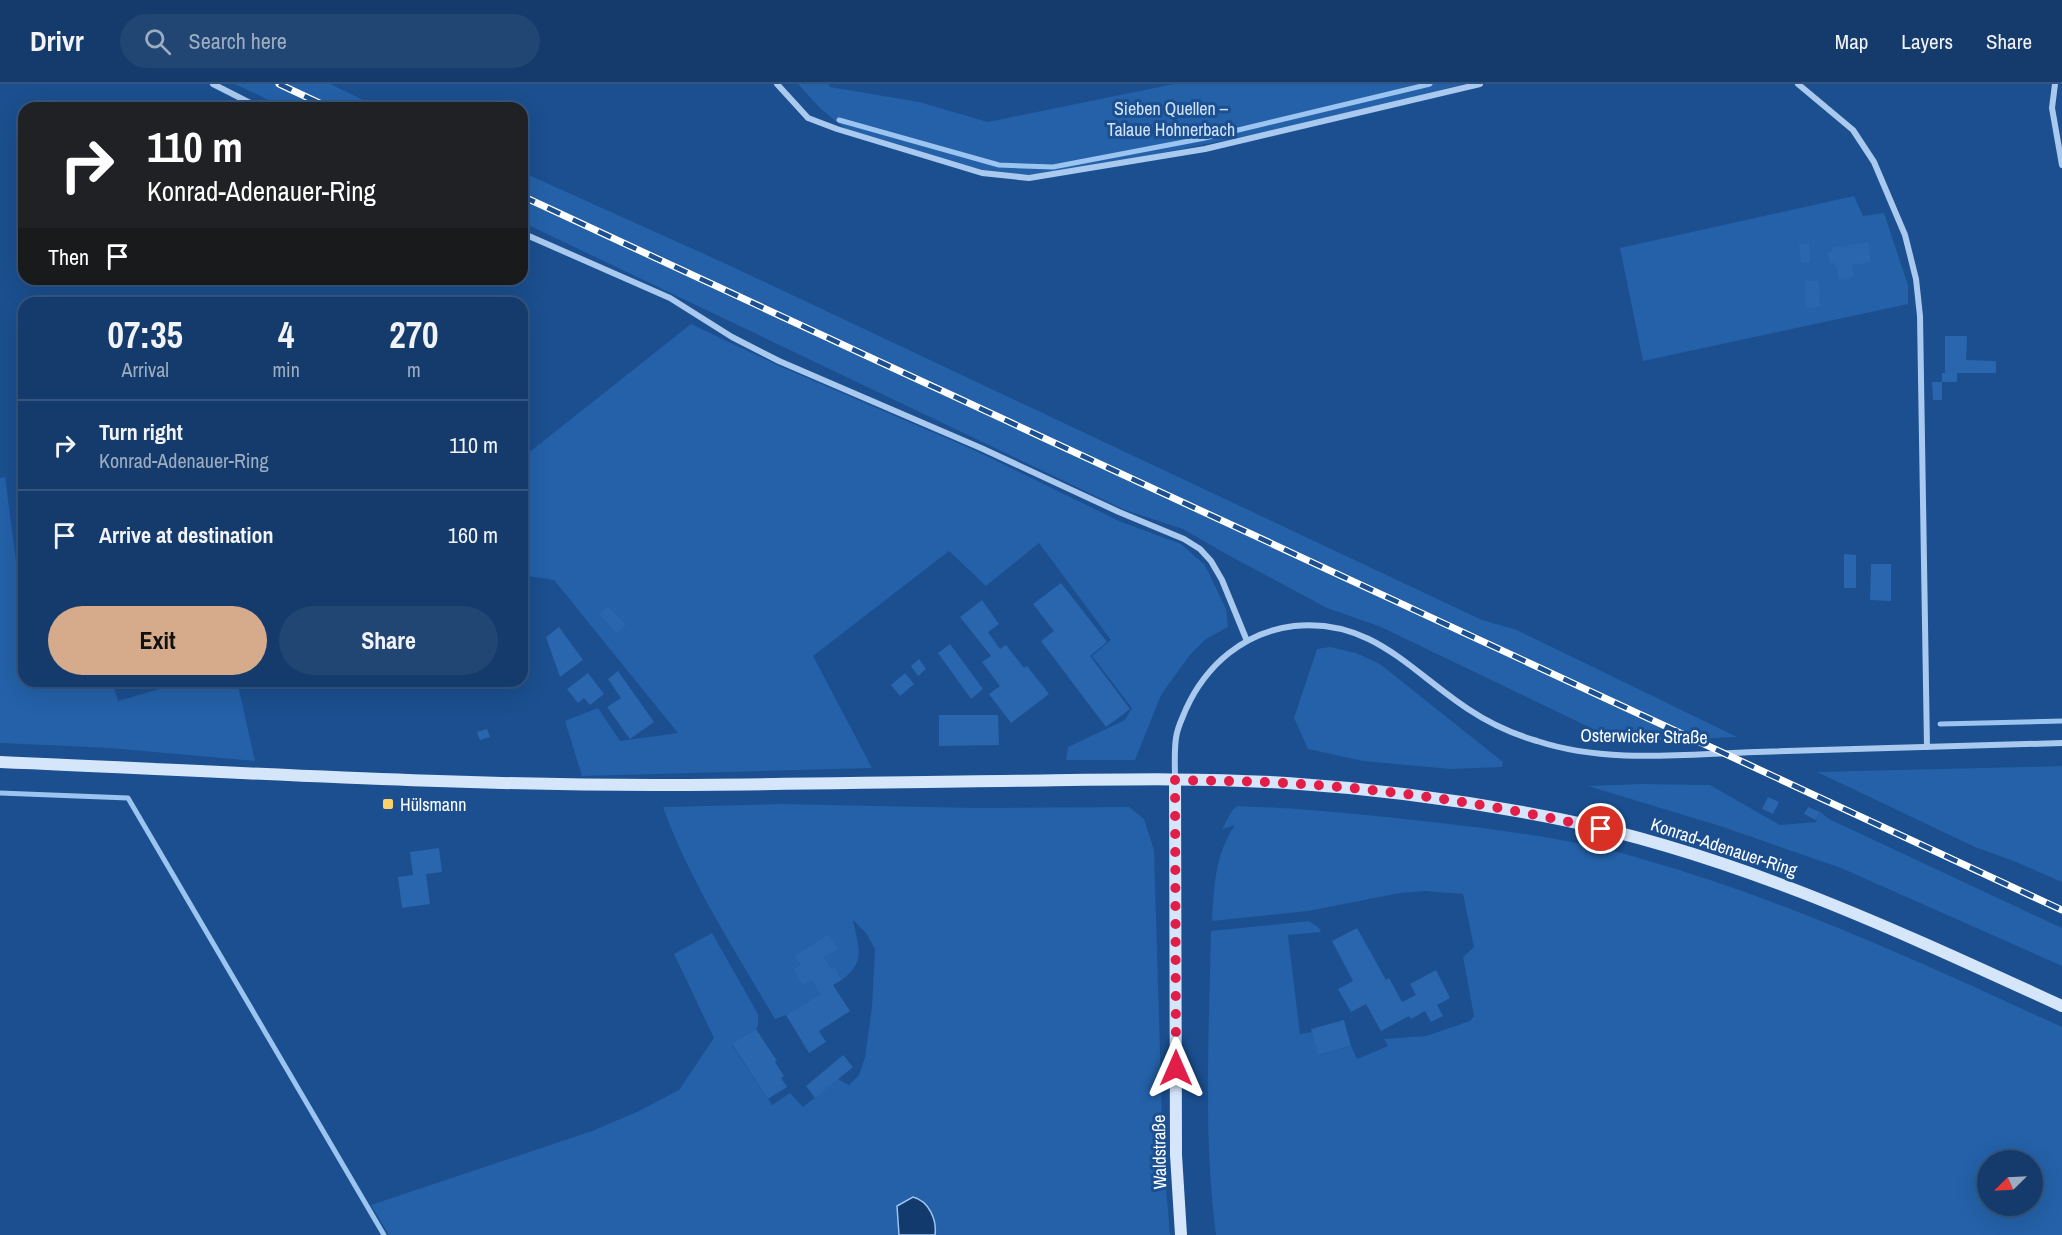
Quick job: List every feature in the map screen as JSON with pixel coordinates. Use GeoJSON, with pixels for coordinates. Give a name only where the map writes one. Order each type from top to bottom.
{"type":"FeatureCollection","features":[{"type":"Feature","properties":{"kind":"main road","name":"Konrad-Adenauer-Ring"},"geometry":{"type":"LineString","coordinates":[[0,762],[516,784],[657,785],[1175,780],[1286,783],[1459,802],[1559,819],[1642,839],[1762,877],[1881,923],[2062,1006]]}},
{"type":"Feature","properties":{"kind":"main road","name":"Waldstraße"},"geometry":{"type":"LineString","coordinates":[[1175,780],[1176,1155],[1181,1235]]}},
{"type":"Feature","properties":{"kind":"street"},"geometry":{"type":"LineString","coordinates":[[213,84],[248,102]]}},
{"type":"Feature","properties":{"kind":"street"},"geometry":{"type":"LineString","coordinates":[[777,84],[807,118],[982,173],[1029,178],[1205,149],[1480,84]]}},
{"type":"Feature","properties":{"kind":"street"},"geometry":{"type":"LineString","coordinates":[[1798,84],[1853,130],[1874,162],[1905,235],[1917,279],[1920,316],[1927,747]]}},
{"type":"Feature","properties":{"kind":"street"},"geometry":{"type":"LineString","coordinates":[[2055,84],[2052,108],[2062,165]]}},
{"type":"Feature","properties":{"kind":"street"},"geometry":{"type":"LineString","coordinates":[[528,236],[670,298],[732,337],[779,361],[1184,539],[1200,549],[1211,561],[1222,580],[1247,641]]}},
{"type":"Feature","properties":{"kind":"street","name":"Osterwicker Straße"},"geometry":{"type":"LineString","coordinates":[[1175,780],[1176,738],[1179,725],[1193,694],[1210,670],[1247,641],[1278,629],[1296,626],[1330,627],[1360,634],[1390,651],[1456,700],[1492,723],[1538,742],[1570,750],[1613,754],[1668,754],[2062,743]]}},
{"type":"Feature","properties":{"kind":"green space"},"geometry":{"type":"Polygon","coordinates":[[[235,84],[330,84],[368,102],[272,102],[235,84]]]}},
{"type":"Feature","properties":{"kind":"green space","name":"Sieben Quellen – Talaue Hohnerbach"},"geometry":{"type":"Polygon","coordinates":[[[798,84],[828,84],[830,87],[919,102],[988,122],[1174,84],[1464,84],[1306,124],[1053,175],[992,173],[849,132],[820,108],[798,84]]]}},
{"type":"Feature","properties":{"kind":"green space"},"geometry":{"type":"Polygon","coordinates":[[[528,175],[722,262],[1482,620],[1517,630],[1737,737],[1620,742],[1381,627],[1327,608],[1183,529],[1125,510],[528,225],[528,175]]]}},
{"type":"Feature","properties":{"kind":"green space"},"geometry":{"type":"Polygon","coordinates":[[[1854,196],[1863,216],[1884,213],[1908,285],[1908,304],[1643,361],[1620,248],[1854,196]]]}},
{"type":"Feature","properties":{"kind":"green space"},"geometry":{"type":"Polygon","coordinates":[[[691,324],[777,365],[974,450],[1119,521],[1181,544],[1205,565],[1226,609],[1228,627],[1206,639],[1189,656],[1161,695],[1135,760],[1066,760],[1068,747],[1125,720],[1132,708],[1092,656],[1111,640],[1039,543],[986,586],[949,551],[813,656],[872,768],[582,776],[565,721],[598,708],[620,741],[678,733],[554,580],[528,576],[528,453],[691,324]]]}},
{"type":"Feature","properties":{"kind":"green space"},"geometry":{"type":"Polygon","coordinates":[[[5,477],[18,576],[18,687],[114,687],[118,701],[167,687],[238,687],[255,761],[110,748],[0,743],[0,478],[5,477]]]}},
{"type":"Feature","properties":{"kind":"green space"},"geometry":{"type":"Polygon","coordinates":[[[1330,647],[1356,653],[1380,664],[1503,762],[1502,767],[1450,769],[1363,761],[1308,749],[1294,718],[1317,649],[1330,647]]]}},
{"type":"Feature","properties":{"kind":"green space"},"geometry":{"type":"Polygon","coordinates":[[[2062,766],[2062,882],[1975,847],[1817,772],[2062,766]]]}},
{"type":"Feature","properties":{"kind":"green space"},"geometry":{"type":"Polygon","coordinates":[[[1710,785],[1780,825],[1816,822],[1820,812],[1829,819],[2062,928],[2062,966],[1841,868],[1720,826],[1588,786],[1710,785]]]}},
{"type":"Feature","properties":{"kind":"green space"},"geometry":{"type":"Polygon","coordinates":[[[780,804],[979,808],[1129,807],[1144,819],[1154,850],[1163,1152],[1170,1235],[389,1235],[371,1205],[592,1131],[639,1111],[679,1090],[714,1038],[674,954],[712,933],[758,1014],[756,1029],[732,1045],[772,1105],[790,1093],[803,1107],[838,1079],[849,1085],[859,1075],[865,1057],[872,1007],[875,949],[866,933],[853,920],[859,953],[858,960],[850,973],[842,980],[834,966],[831,968],[824,957],[837,949],[828,934],[794,956],[800,965],[793,969],[811,980],[820,994],[786,1015],[775,1019],[700,888],[663,807],[780,804]]]}},
{"type":"Feature","properties":{"kind":"green space"},"geometry":{"type":"Polygon","coordinates":[[[1238,806],[1287,808],[1485,828],[1616,852],[1696,875],[1802,914],[1907,957],[2062,1027],[2062,1235],[1216,1235],[1208,1121],[1211,931],[1309,921],[1319,928],[1321,932],[1288,935],[1300,1034],[1312,1032],[1319,1055],[1351,1046],[1357,1059],[1388,1046],[1384,1039],[1426,1036],[1470,1021],[1474,1016],[1463,957],[1474,947],[1463,894],[1425,891],[1400,893],[1308,911],[1212,921],[1219,859],[1235,825],[1222,829],[1233,809],[1238,806]]]}},
{"type":"Feature","properties":{"kind":"shaded area"},"geometry":{"type":"Polygon","coordinates":[[[913,1197],[919,1199],[931,1212],[935,1223],[935,1235],[899,1235],[897,1206],[913,1197]]]}},
{"type":"Feature","properties":{"kind":"building"},"geometry":{"type":"Polygon","coordinates":[[[1868,242],[1871,262],[1852,265],[1854,277],[1839,279],[1837,267],[1835,263],[1830,263],[1828,252],[1833,252],[1832,248],[1868,242]]]}},
{"type":"Feature","properties":{"kind":"building"},"geometry":{"type":"Polygon","coordinates":[[[1809,243],[1810,262],[1801,262],[1799,244],[1809,243]]]}},
{"type":"Feature","properties":{"kind":"building"},"geometry":{"type":"Polygon","coordinates":[[[1805,281],[1819,281],[1820,307],[1806,308],[1805,281]]]}},
{"type":"Feature","properties":{"kind":"building"},"geometry":{"type":"Polygon","coordinates":[[[1945,336],[1967,336],[1966,360],[1996,361],[1996,373],[1957,373],[1957,382],[1942,382],[1942,373],[1945,373],[1945,336]]]}},
{"type":"Feature","properties":{"kind":"building"},"geometry":{"type":"Polygon","coordinates":[[[1932,382],[1942,382],[1942,400],[1933,400],[1932,382]]]}},
{"type":"Feature","properties":{"kind":"building"},"geometry":{"type":"Polygon","coordinates":[[[1844,554],[1856,555],[1856,588],[1844,588],[1844,554]]]}},
{"type":"Feature","properties":{"kind":"building"},"geometry":{"type":"Polygon","coordinates":[[[1871,564],[1891,564],[1891,601],[1870,600],[1871,564]]]}},
{"type":"Feature","properties":{"kind":"building"},"geometry":{"type":"Polygon","coordinates":[[[1061,583],[1107,642],[1090,656],[1130,709],[1106,727],[1041,641],[1054,631],[1033,604],[1061,583]]]}},
{"type":"Feature","properties":{"kind":"building"},"geometry":{"type":"Polygon","coordinates":[[[982,600],[999,624],[988,632],[1000,649],[1006,645],[1024,668],[1027,666],[1049,694],[1011,723],[989,694],[1000,686],[982,662],[991,656],[960,617],[982,600]]]}},
{"type":"Feature","properties":{"kind":"building"},"geometry":{"type":"Polygon","coordinates":[[[608,606],[626,625],[617,633],[599,614],[608,606]]]}},
{"type":"Feature","properties":{"kind":"building"},"geometry":{"type":"Polygon","coordinates":[[[559,627],[583,660],[560,677],[546,637],[559,627]]]}},
{"type":"Feature","properties":{"kind":"building"},"geometry":{"type":"Polygon","coordinates":[[[950,644],[983,689],[971,699],[938,653],[950,644]]]}},
{"type":"Feature","properties":{"kind":"building"},"geometry":{"type":"Polygon","coordinates":[[[919,659],[926,669],[918,676],[911,666],[919,659]]]}},
{"type":"Feature","properties":{"kind":"building"},"geometry":{"type":"Polygon","coordinates":[[[618,671],[654,722],[630,739],[607,707],[621,698],[608,679],[618,671]]]}},
{"type":"Feature","properties":{"kind":"building"},"geometry":{"type":"Polygon","coordinates":[[[588,673],[604,694],[590,705],[584,698],[578,703],[567,689],[588,673]]]}},
{"type":"Feature","properties":{"kind":"building"},"geometry":{"type":"Polygon","coordinates":[[[905,673],[914,684],[900,696],[891,685],[905,673]]]}},
{"type":"Feature","properties":{"kind":"building"},"geometry":{"type":"Polygon","coordinates":[[[939,715],[998,715],[999,745],[939,746],[939,715]]]}},
{"type":"Feature","properties":{"kind":"building"},"geometry":{"type":"Polygon","coordinates":[[[487,729],[490,737],[480,740],[477,732],[487,729]]]}},
{"type":"Feature","properties":{"kind":"building"},"geometry":{"type":"Polygon","coordinates":[[[1768,797],[1779,802],[1773,814],[1762,809],[1768,797]]]}},
{"type":"Feature","properties":{"kind":"building"},"geometry":{"type":"Polygon","coordinates":[[[1808,807],[1820,812],[1816,820],[1804,814],[1808,807]]]}},
{"type":"Feature","properties":{"kind":"building"},"geometry":{"type":"Polygon","coordinates":[[[439,848],[442,872],[426,874],[430,904],[402,908],[398,877],[413,875],[410,852],[439,848]]]}},
{"type":"Feature","properties":{"kind":"building"},"geometry":{"type":"Polygon","coordinates":[[[1357,928],[1386,980],[1389,978],[1402,1002],[1416,995],[1410,984],[1436,970],[1450,998],[1437,1005],[1443,1016],[1431,1022],[1425,1011],[1411,1019],[1409,1016],[1381,1031],[1366,1004],[1351,1012],[1338,989],[1353,981],[1332,941],[1357,928]]]}},
{"type":"Feature","properties":{"kind":"building"},"geometry":{"type":"Polygon","coordinates":[[[828,934],[838,949],[824,957],[831,968],[834,966],[842,980],[833,985],[850,1011],[819,1031],[826,1042],[809,1053],[786,1015],[820,994],[811,980],[803,985],[793,969],[800,965],[794,956],[828,934]]]}},
{"type":"Feature","properties":{"kind":"building"},"geometry":{"type":"Polygon","coordinates":[[[1344,1020],[1351,1046],[1318,1055],[1311,1029],[1344,1020]]]}},
{"type":"Feature","properties":{"kind":"building"},"geometry":{"type":"Polygon","coordinates":[[[756,1029],[777,1061],[775,1062],[784,1076],[781,1078],[787,1087],[768,1099],[732,1044],[756,1029]]]}},
{"type":"Feature","properties":{"kind":"building"},"geometry":{"type":"Polygon","coordinates":[[[843,1055],[853,1067],[815,1098],[806,1086],[843,1055]]]}},
{"type":"Feature","properties":{"kind":"waterway"},"geometry":{"type":"LineString","coordinates":[[839,120],[999,165],[1053,167],[1205,138],[1430,84]]}},
{"type":"Feature","properties":{"kind":"waterway"},"geometry":{"type":"LineString","coordinates":[[1940,724],[2062,721]]}},
{"type":"Feature","properties":{"kind":"waterway"},"geometry":{"type":"LineString","coordinates":[[0,793],[128,798],[384,1235]]}},
{"type":"Feature","properties":{"kind":"railway"},"geometry":{"type":"LineString","coordinates":[[279,84],[317,102]]}},
{"type":"Feature","properties":{"kind":"railway"},"geometry":{"type":"LineString","coordinates":[[528,199],[2062,910]]}},
{"type":"Feature","properties":{"kind":"place","name":"Hülsmann"},"geometry":{"type":"Point","coordinates":[388,804]}},
{"type":"Feature","properties":{"kind":"route"},"geometry":{"type":"LineString","coordinates":[[1176,1068],[1175,780],[1286,783],[1376,792],[1459,802],[1559,819],[1601,829]]}}]}
